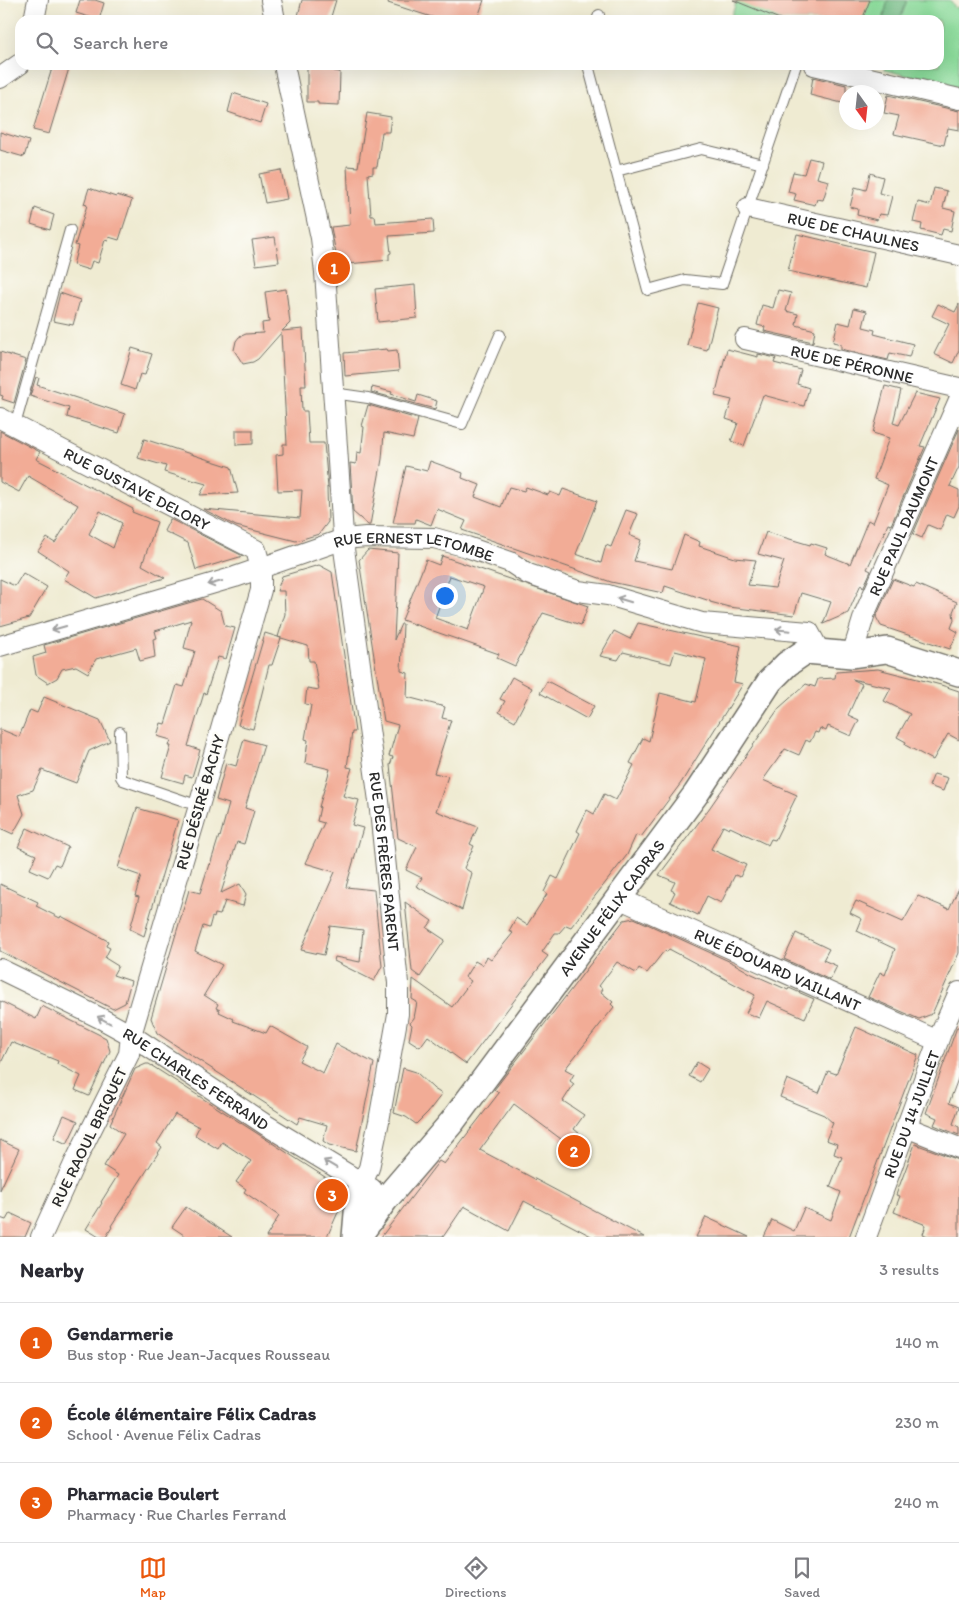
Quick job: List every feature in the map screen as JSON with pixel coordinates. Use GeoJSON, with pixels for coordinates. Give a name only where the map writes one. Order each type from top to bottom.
{"type":"FeatureCollection","features":[{"type":"Feature","properties":{"kind":"street"},"geometry":{"type":"LineString","coordinates":[[35,15],[38,0]]}},
{"type":"Feature","properties":{"kind":"street"},"geometry":{"type":"LineString","coordinates":[[271,0],[274,15]]}},
{"type":"Feature","properties":{"kind":"street"},"geometry":{"type":"LineString","coordinates":[[0,78],[15,68]]}},
{"type":"Feature","properties":{"kind":"street","name":"RUE DES FRÈRES PARENT"},"geometry":{"type":"LineString","coordinates":[[285,70],[321,238],[327,286],[345,562],[379,801],[398,983],[398,1014],[369,1168],[362,1182]]}},
{"type":"Feature","properties":{"kind":"street"},"geometry":{"type":"LineString","coordinates":[[832,70],[959,99]]}},
{"type":"Feature","properties":{"kind":"street","name":"RUE DE CHAULNES"},"geometry":{"type":"LineString","coordinates":[[748,208],[959,255]]}},
{"type":"Feature","properties":{"kind":"street","name":"RUE DE PÉRONNE"},"geometry":{"type":"LineString","coordinates":[[745,338],[959,388]]}},
{"type":"Feature","properties":{"kind":"street","name":"RUE PAUL DAUMONT"},"geometry":{"type":"LineString","coordinates":[[852,655],[865,613],[959,400]]}},
{"type":"Feature","properties":{"kind":"street","name":"RUE GUSTAVE DELORY"},"geometry":{"type":"LineString","coordinates":[[7,421],[256,550],[261,568]]}},
{"type":"Feature","properties":{"kind":"street","name":"RUE ERNEST LETOMBE"},"geometry":{"type":"LineString","coordinates":[[0,646],[235,577],[344,539],[373,537],[434,538],[510,562],[528,574],[578,591],[608,595],[702,623],[809,632],[820,652]]}},
{"type":"Feature","properties":{"kind":"street","name":"RUE DÉSIRÉ BACHY"},"geometry":{"type":"LineString","coordinates":[[131,1036],[261,590],[261,568]]}},
{"type":"Feature","properties":{"kind":"street","name":"AVENUE FÉLIX CADRAS"},"geometry":{"type":"LineString","coordinates":[[357,1237],[385,1200],[452,1122],[696,794],[770,681],[787,664],[806,651],[852,655],[887,650],[959,673]]}},
{"type":"Feature","properties":{"kind":"street","name":"RUE ÉDOUARD VAILLANT"},"geometry":{"type":"LineString","coordinates":[[618,898],[938,1040]]}},
{"type":"Feature","properties":{"kind":"street","name":"RUE CHARLES FERRAND"},"geometry":{"type":"LineString","coordinates":[[0,969],[102,1019],[131,1036],[266,1125],[362,1182],[385,1200]]}},
{"type":"Feature","properties":{"kind":"street","name":"RUE DU 14 JUILLET"},"geometry":{"type":"LineString","coordinates":[[866,1237],[938,1040],[959,992]]}},
{"type":"Feature","properties":{"kind":"street","name":"RUE RAOUL BRIQUET"},"geometry":{"type":"LineString","coordinates":[[41,1237],[75,1162],[129,1054],[131,1036]]}},
{"type":"Feature","properties":{"kind":"street"},"geometry":{"type":"LineString","coordinates":[[906,1126],[959,1148]]}},
{"type":"Feature","properties":{"kind":"street"},"geometry":{"type":"LineString","coordinates":[[357,1237],[358,1202],[362,1182]]}},
{"type":"Feature","properties":{"kind":"lane"},"geometry":{"type":"LineString","coordinates":[[589,70],[648,290],[685,280],[722,284],[794,70]]}},
{"type":"Feature","properties":{"kind":"lane"},"geometry":{"type":"LineString","coordinates":[[616,171],[701,149],[763,164]]}},
{"type":"Feature","properties":{"kind":"lane"},"geometry":{"type":"LineString","coordinates":[[7,421],[70,230]]}},
{"type":"Feature","properties":{"kind":"lane"},"geometry":{"type":"LineString","coordinates":[[334,393],[368,398],[462,424],[500,335]]}},
{"type":"Feature","properties":{"kind":"lane"},"geometry":{"type":"LineString","coordinates":[[120,732],[123,780],[199,806]]}},
{"type":"Feature","properties":{"kind":"green space"},"geometry":{"type":"Polygon","coordinates":[[[737,0],[888,0],[884,15],[732,15],[737,0]]]}},
{"type":"Feature","properties":{"kind":"green space"},"geometry":{"type":"Polygon","coordinates":[[[888,0],[907,0],[902,15],[884,15],[888,0]]]}},
{"type":"Feature","properties":{"kind":"green space"},"geometry":{"type":"Polygon","coordinates":[[[907,0],[950,0],[955,8],[959,7],[959,88],[884,70],[944,70],[944,15],[902,15],[907,0]]]}},
{"type":"Feature","properties":{"kind":"building"},"geometry":{"type":"Polygon","coordinates":[[[80,0],[95,0],[104,3],[100,15],[76,13],[80,0]]]}},
{"type":"Feature","properties":{"kind":"building"},"geometry":{"type":"Polygon","coordinates":[[[302,0],[336,0],[332,15],[298,15],[302,0]]]}},
{"type":"Feature","properties":{"kind":"building"},"geometry":{"type":"Polygon","coordinates":[[[389,0],[484,0],[479,15],[425,15],[388,3],[389,0]]]}},
{"type":"Feature","properties":{"kind":"building"},"geometry":{"type":"Polygon","coordinates":[[[733,0],[870,0],[864,15],[770,15],[733,0]]]}},
{"type":"Feature","properties":{"kind":"building"},"geometry":{"type":"Polygon","coordinates":[[[51,70],[68,70],[49,134],[33,130],[51,70]]]}},
{"type":"Feature","properties":{"kind":"building"},"geometry":{"type":"Polygon","coordinates":[[[307,70],[334,70],[340,72],[339,105],[307,102],[307,70]]]}},
{"type":"Feature","properties":{"kind":"building"},"geometry":{"type":"Polygon","coordinates":[[[813,77],[846,85],[839,85],[839,102],[810,95],[813,77]]]}},
{"type":"Feature","properties":{"kind":"building"},"geometry":{"type":"Polygon","coordinates":[[[233,93],[266,104],[260,123],[228,112],[233,93]]]}},
{"type":"Feature","properties":{"kind":"building"},"geometry":{"type":"Polygon","coordinates":[[[888,95],[959,111],[959,130],[948,128],[944,145],[894,134],[899,116],[884,113],[888,95]]]}},
{"type":"Feature","properties":{"kind":"building"},"geometry":{"type":"Polygon","coordinates":[[[367,113],[391,117],[389,132],[382,132],[377,167],[373,167],[373,173],[368,174],[371,216],[375,216],[376,223],[433,219],[434,233],[389,236],[391,253],[389,254],[389,260],[338,265],[331,227],[350,225],[347,166],[358,167],[367,113]]]}},
{"type":"Feature","properties":{"kind":"building"},"geometry":{"type":"Polygon","coordinates":[[[0,132],[29,141],[24,157],[0,150],[0,132]]]}},
{"type":"Feature","properties":{"kind":"building"},"geometry":{"type":"Polygon","coordinates":[[[809,158],[822,161],[817,178],[829,181],[823,200],[817,199],[815,205],[794,200],[796,194],[788,192],[793,172],[804,174],[809,158]]]}},
{"type":"Feature","properties":{"kind":"building"},"geometry":{"type":"Polygon","coordinates":[[[281,170],[287,199],[265,203],[259,174],[281,170]]]}},
{"type":"Feature","properties":{"kind":"building"},"geometry":{"type":"Polygon","coordinates":[[[870,173],[883,177],[879,193],[892,196],[887,215],[879,214],[877,220],[857,215],[858,209],[850,207],[855,187],[866,190],[870,173]]]}},
{"type":"Feature","properties":{"kind":"building"},"geometry":{"type":"Polygon","coordinates":[[[89,188],[132,200],[119,240],[109,237],[108,241],[105,240],[98,263],[92,261],[89,270],[73,265],[78,246],[75,245],[87,205],[84,204],[89,188]]]}},
{"type":"Feature","properties":{"kind":"building"},"geometry":{"type":"Polygon","coordinates":[[[934,188],[947,191],[943,208],[955,211],[951,231],[943,229],[941,235],[921,230],[922,224],[913,222],[918,202],[930,205],[934,188]]]}},
{"type":"Feature","properties":{"kind":"building"},"geometry":{"type":"Polygon","coordinates":[[[35,208],[54,215],[50,230],[31,224],[35,208]]]}},
{"type":"Feature","properties":{"kind":"building"},"geometry":{"type":"Polygon","coordinates":[[[797,234],[874,252],[866,288],[788,271],[797,234]]]}},
{"type":"Feature","properties":{"kind":"building"},"geometry":{"type":"Polygon","coordinates":[[[275,237],[279,262],[256,265],[252,240],[275,237]]]}},
{"type":"Feature","properties":{"kind":"building"},"geometry":{"type":"Polygon","coordinates":[[[415,285],[417,318],[378,322],[375,289],[415,285]]]}},
{"type":"Feature","properties":{"kind":"building"},"geometry":{"type":"Polygon","coordinates":[[[286,289],[290,323],[282,331],[303,329],[306,386],[301,386],[302,411],[307,411],[309,443],[324,443],[328,488],[328,522],[319,534],[296,541],[236,526],[203,509],[300,518],[302,490],[278,491],[276,455],[283,454],[283,444],[287,444],[281,333],[258,359],[253,362],[243,364],[234,350],[239,337],[246,334],[263,333],[262,323],[269,322],[265,292],[286,289]]]}},
{"type":"Feature","properties":{"kind":"building"},"geometry":{"type":"Polygon","coordinates":[[[778,290],[791,293],[786,311],[798,314],[796,325],[815,330],[813,342],[764,331],[765,327],[757,325],[762,305],[773,308],[778,290]]]}},
{"type":"Feature","properties":{"kind":"building"},"geometry":{"type":"Polygon","coordinates":[[[60,293],[80,300],[73,325],[53,321],[60,293]]]}},
{"type":"Feature","properties":{"kind":"building"},"geometry":{"type":"Polygon","coordinates":[[[698,303],[718,308],[707,350],[687,345],[698,303]]]}},
{"type":"Feature","properties":{"kind":"building"},"geometry":{"type":"Polygon","coordinates":[[[938,304],[955,312],[959,304],[959,350],[953,363],[934,354],[949,324],[932,316],[938,304]]]}},
{"type":"Feature","properties":{"kind":"building"},"geometry":{"type":"Polygon","coordinates":[[[854,308],[867,311],[863,327],[875,330],[874,334],[913,344],[909,357],[890,353],[888,360],[841,349],[841,344],[833,342],[838,322],[850,325],[854,308]]]}},
{"type":"Feature","properties":{"kind":"building"},"geometry":{"type":"Polygon","coordinates":[[[132,348],[152,354],[145,375],[140,374],[135,390],[121,385],[132,348]]]}},
{"type":"Feature","properties":{"kind":"building"},"geometry":{"type":"Polygon","coordinates":[[[387,349],[388,351],[397,350],[399,371],[345,376],[344,353],[387,349]]]}},
{"type":"Feature","properties":{"kind":"building"},"geometry":{"type":"Polygon","coordinates":[[[727,349],[758,357],[758,354],[776,358],[774,363],[801,370],[797,384],[809,388],[804,406],[763,395],[744,446],[731,441],[738,423],[726,419],[732,400],[715,396],[727,349]]]}},
{"type":"Feature","properties":{"kind":"building"},"geometry":{"type":"Polygon","coordinates":[[[0,352],[26,360],[14,403],[2,399],[3,396],[0,395],[0,352]]]}},
{"type":"Feature","properties":{"kind":"building"},"geometry":{"type":"Polygon","coordinates":[[[36,377],[39,378],[37,385],[125,414],[119,433],[67,417],[69,408],[30,396],[36,377]]]}},
{"type":"Feature","properties":{"kind":"building"},"geometry":{"type":"Polygon","coordinates":[[[885,386],[901,390],[893,423],[899,425],[915,393],[940,399],[920,446],[925,447],[891,525],[888,524],[867,569],[871,571],[863,588],[861,584],[848,613],[823,624],[831,602],[801,593],[794,615],[729,607],[665,586],[663,593],[611,582],[462,530],[466,521],[437,509],[431,525],[416,519],[415,523],[393,523],[406,466],[427,471],[430,461],[463,473],[462,478],[480,485],[475,497],[501,507],[509,487],[524,491],[526,487],[548,495],[550,492],[560,496],[563,489],[597,501],[576,554],[601,563],[606,545],[611,547],[626,510],[638,514],[629,535],[641,540],[634,561],[672,569],[684,535],[700,542],[699,546],[735,558],[756,560],[748,585],[775,588],[784,561],[758,554],[766,532],[827,548],[825,554],[850,564],[868,520],[873,523],[888,485],[874,479],[889,438],[873,433],[885,386]]]}},
{"type":"Feature","properties":{"kind":"building"},"geometry":{"type":"Polygon","coordinates":[[[372,387],[392,392],[391,394],[416,402],[418,395],[437,401],[435,409],[371,392],[372,387]]]}},
{"type":"Feature","properties":{"kind":"building"},"geometry":{"type":"Polygon","coordinates":[[[368,405],[418,419],[413,439],[384,433],[382,459],[370,525],[353,512],[350,463],[356,464],[357,452],[361,453],[364,427],[362,426],[368,405]]]}},
{"type":"Feature","properties":{"kind":"building"},"geometry":{"type":"Polygon","coordinates":[[[959,429],[959,467],[950,486],[959,490],[959,506],[954,517],[947,514],[940,530],[928,525],[922,538],[913,534],[959,429]]]}},
{"type":"Feature","properties":{"kind":"building"},"geometry":{"type":"Polygon","coordinates":[[[236,430],[253,430],[253,444],[236,445],[236,430]]]}},
{"type":"Feature","properties":{"kind":"building"},"geometry":{"type":"Polygon","coordinates":[[[0,431],[40,452],[36,459],[133,509],[132,512],[157,522],[142,565],[165,578],[96,598],[64,579],[69,571],[38,551],[47,538],[55,543],[78,505],[28,476],[19,492],[0,482],[0,431]],[[100,511],[89,534],[113,548],[122,523],[100,511]]]}},
{"type":"Feature","properties":{"kind":"building"},"geometry":{"type":"Polygon","coordinates":[[[144,439],[231,467],[238,493],[200,495],[206,484],[164,472],[166,466],[138,458],[144,439]]]}},
{"type":"Feature","properties":{"kind":"building"},"geometry":{"type":"Polygon","coordinates":[[[170,519],[243,556],[196,570],[188,543],[164,531],[170,519]]]}},
{"type":"Feature","properties":{"kind":"building"},"geometry":{"type":"Polygon","coordinates":[[[368,550],[398,553],[394,640],[401,624],[403,624],[401,671],[408,673],[407,697],[445,707],[442,718],[451,720],[434,773],[448,776],[436,811],[478,827],[470,844],[474,846],[464,868],[472,873],[462,910],[416,886],[422,878],[406,870],[417,847],[398,838],[390,765],[393,757],[389,756],[398,725],[384,721],[359,560],[368,550]]]}},
{"type":"Feature","properties":{"kind":"building"},"geometry":{"type":"Polygon","coordinates":[[[442,556],[588,606],[581,625],[543,613],[515,666],[497,658],[499,654],[402,620],[426,560],[439,565],[442,556]],[[450,576],[435,618],[468,630],[484,587],[450,576]]]}},
{"type":"Feature","properties":{"kind":"building"},"geometry":{"type":"Polygon","coordinates":[[[319,565],[332,572],[355,732],[352,732],[347,767],[352,768],[343,796],[359,800],[352,825],[363,828],[346,887],[374,890],[382,966],[374,981],[334,961],[335,957],[360,962],[363,930],[330,926],[324,955],[301,950],[335,872],[305,863],[324,823],[317,821],[330,769],[305,763],[308,740],[305,739],[311,705],[305,704],[307,688],[319,690],[314,661],[309,661],[308,646],[278,637],[285,614],[284,591],[277,591],[282,576],[319,565]]]}},
{"type":"Feature","properties":{"kind":"building"},"geometry":{"type":"Polygon","coordinates":[[[23,573],[47,587],[29,618],[0,626],[0,579],[15,586],[23,573]]]}},
{"type":"Feature","properties":{"kind":"building"},"geometry":{"type":"Polygon","coordinates":[[[893,579],[914,587],[916,584],[957,602],[953,612],[954,620],[951,628],[958,632],[950,649],[881,626],[876,617],[893,579]]]}},
{"type":"Feature","properties":{"kind":"building"},"geometry":{"type":"Polygon","coordinates":[[[202,599],[221,611],[225,626],[235,628],[226,659],[218,657],[206,694],[204,693],[188,746],[200,750],[192,777],[185,775],[183,783],[162,777],[171,740],[157,736],[161,723],[165,724],[177,685],[184,687],[195,651],[184,648],[191,620],[155,631],[157,638],[153,639],[155,657],[140,661],[136,648],[96,659],[88,673],[76,666],[62,669],[57,678],[48,683],[36,675],[33,657],[46,653],[44,645],[202,599]]]}},
{"type":"Feature","properties":{"kind":"building"},"geometry":{"type":"Polygon","coordinates":[[[638,623],[741,646],[734,682],[743,684],[681,783],[641,837],[636,835],[627,855],[571,927],[566,925],[559,933],[555,933],[542,952],[548,956],[466,1064],[428,1036],[420,1047],[409,1040],[412,1025],[410,1023],[414,1018],[417,1002],[412,999],[413,979],[452,1007],[471,981],[465,977],[475,961],[482,965],[487,957],[491,960],[513,933],[509,931],[516,918],[527,925],[547,894],[544,892],[552,876],[558,879],[580,833],[577,831],[587,810],[594,814],[604,794],[616,800],[634,765],[630,763],[643,738],[649,741],[660,693],[696,702],[706,659],[675,651],[671,664],[623,652],[618,660],[600,656],[614,631],[630,639],[638,623]]]}},
{"type":"Feature","properties":{"kind":"building"},"geometry":{"type":"Polygon","coordinates":[[[265,633],[281,638],[272,665],[269,665],[253,729],[238,725],[265,633]]]}},
{"type":"Feature","properties":{"kind":"building"},"geometry":{"type":"Polygon","coordinates":[[[878,669],[959,691],[959,740],[948,734],[933,760],[905,745],[906,742],[897,737],[910,714],[884,701],[891,688],[852,679],[862,684],[848,715],[859,720],[851,736],[828,726],[826,731],[820,728],[818,733],[815,732],[810,742],[806,740],[799,755],[785,749],[763,780],[797,795],[775,840],[771,839],[768,845],[730,827],[729,829],[723,826],[711,849],[746,865],[740,877],[735,875],[721,903],[707,896],[698,915],[670,902],[675,892],[671,890],[675,882],[659,875],[708,810],[779,708],[806,684],[815,687],[818,679],[835,678],[836,672],[878,669]]]}},
{"type":"Feature","properties":{"kind":"building"},"geometry":{"type":"Polygon","coordinates":[[[512,677],[532,688],[515,721],[499,712],[505,701],[500,699],[512,677]]]}},
{"type":"Feature","properties":{"kind":"building"},"geometry":{"type":"Polygon","coordinates":[[[547,681],[594,706],[587,719],[540,693],[547,681]]]}},
{"type":"Feature","properties":{"kind":"building"},"geometry":{"type":"Polygon","coordinates":[[[44,697],[100,720],[110,741],[89,751],[76,783],[42,770],[33,790],[18,795],[24,814],[13,834],[0,828],[0,729],[19,737],[30,710],[37,713],[44,697]]]}},
{"type":"Feature","properties":{"kind":"building"},"geometry":{"type":"Polygon","coordinates":[[[244,739],[264,745],[245,808],[254,811],[244,844],[237,842],[221,893],[240,884],[246,894],[243,906],[225,901],[220,915],[215,914],[214,918],[212,917],[209,928],[203,926],[195,951],[222,965],[204,995],[218,1004],[216,1008],[220,1010],[219,1012],[234,1019],[233,1021],[266,1033],[270,1026],[307,1047],[299,1061],[323,1073],[336,1044],[374,1063],[356,1151],[329,1145],[323,1141],[327,1125],[300,1117],[297,1124],[157,1033],[151,1018],[189,890],[200,893],[220,837],[229,804],[216,800],[226,763],[236,766],[244,739]]]}},
{"type":"Feature","properties":{"kind":"building"},"geometry":{"type":"Polygon","coordinates":[[[934,774],[948,778],[943,791],[929,786],[934,774]]]}},
{"type":"Feature","properties":{"kind":"building"},"geometry":{"type":"Polygon","coordinates":[[[137,808],[178,820],[144,936],[130,929],[139,897],[135,896],[141,876],[118,868],[137,808]]]}},
{"type":"Feature","properties":{"kind":"building"},"geometry":{"type":"Polygon","coordinates":[[[27,828],[68,847],[60,866],[55,864],[48,877],[30,869],[36,855],[18,847],[27,828]]]}},
{"type":"Feature","properties":{"kind":"building"},"geometry":{"type":"Polygon","coordinates":[[[0,884],[38,902],[36,906],[60,918],[61,916],[108,941],[106,946],[110,948],[105,958],[118,966],[113,975],[131,981],[125,1003],[113,1009],[0,951],[0,884]]]}},
{"type":"Feature","properties":{"kind":"building"},"geometry":{"type":"Polygon","coordinates":[[[959,888],[959,953],[932,1014],[919,1019],[868,997],[880,972],[885,975],[895,949],[857,931],[862,919],[850,913],[856,901],[903,922],[918,896],[949,909],[959,888]]]}},
{"type":"Feature","properties":{"kind":"building"},"geometry":{"type":"Polygon","coordinates":[[[405,902],[432,921],[427,928],[445,940],[420,977],[412,971],[405,902]]]}},
{"type":"Feature","properties":{"kind":"building"},"geometry":{"type":"Polygon","coordinates":[[[634,918],[733,963],[752,974],[814,999],[805,1018],[767,1001],[759,1018],[746,1013],[755,995],[669,949],[667,952],[664,951],[647,973],[639,968],[636,973],[617,962],[599,986],[603,989],[601,992],[613,1002],[611,1004],[614,1007],[565,1069],[574,1074],[570,1081],[574,1084],[563,1101],[584,1115],[574,1129],[586,1139],[577,1151],[514,1104],[480,1150],[644,1237],[593,1237],[524,1201],[509,1231],[464,1206],[443,1237],[381,1237],[439,1161],[444,1164],[499,1093],[494,1090],[624,920],[634,918]]]}},
{"type":"Feature","properties":{"kind":"building"},"geometry":{"type":"Polygon","coordinates":[[[796,933],[829,949],[823,960],[837,966],[830,980],[784,959],[796,933]]]}},
{"type":"Feature","properties":{"kind":"building"},"geometry":{"type":"Polygon","coordinates":[[[0,1001],[36,1019],[42,1006],[106,1038],[110,1051],[89,1096],[75,1090],[81,1076],[57,1064],[58,1061],[11,1042],[0,1065],[0,1001]]]}},
{"type":"Feature","properties":{"kind":"building"},"geometry":{"type":"Polygon","coordinates":[[[856,1027],[918,1055],[849,1237],[764,1237],[772,1220],[794,1231],[804,1208],[831,1220],[841,1192],[830,1187],[842,1157],[834,1154],[837,1144],[826,1140],[833,1123],[824,1115],[780,1097],[787,1079],[819,1093],[828,1071],[836,1074],[856,1027]]]}},
{"type":"Feature","properties":{"kind":"building"},"geometry":{"type":"Polygon","coordinates":[[[957,1027],[959,1027],[959,1076],[949,1103],[959,1107],[953,1124],[959,1127],[959,1135],[934,1125],[937,1118],[926,1113],[957,1027]]]}},
{"type":"Feature","properties":{"kind":"building"},"geometry":{"type":"Polygon","coordinates":[[[697,1062],[708,1069],[700,1082],[689,1076],[697,1062]]]}},
{"type":"Feature","properties":{"kind":"building"},"geometry":{"type":"Polygon","coordinates":[[[149,1064],[339,1186],[343,1201],[327,1237],[266,1237],[279,1216],[244,1192],[246,1189],[236,1182],[251,1161],[222,1142],[218,1149],[195,1135],[199,1127],[175,1114],[157,1143],[162,1147],[111,1226],[106,1237],[99,1237],[86,1229],[118,1175],[104,1166],[124,1134],[110,1124],[135,1069],[149,1064]]]}},
{"type":"Feature","properties":{"kind":"building"},"geometry":{"type":"Polygon","coordinates":[[[403,1068],[416,1072],[442,1094],[416,1124],[406,1117],[394,1113],[403,1068]]]}},
{"type":"Feature","properties":{"kind":"building"},"geometry":{"type":"Polygon","coordinates":[[[64,1115],[78,1121],[67,1144],[54,1138],[64,1115]]]}},
{"type":"Feature","properties":{"kind":"building"},"geometry":{"type":"Polygon","coordinates":[[[0,1140],[19,1149],[0,1190],[0,1140]]]}},
{"type":"Feature","properties":{"kind":"building"},"geometry":{"type":"Polygon","coordinates":[[[915,1144],[959,1160],[959,1237],[930,1237],[923,1234],[926,1225],[894,1212],[900,1196],[896,1195],[915,1144]]]}},
{"type":"Feature","properties":{"kind":"building"},"geometry":{"type":"Polygon","coordinates":[[[186,1207],[232,1237],[187,1237],[172,1227],[186,1207]]]}},
{"type":"Feature","properties":{"kind":"building"},"geometry":{"type":"Polygon","coordinates":[[[10,1213],[31,1223],[25,1237],[0,1237],[0,1218],[6,1220],[10,1213]]]}},
{"type":"Feature","properties":{"kind":"building"},"geometry":{"type":"Polygon","coordinates":[[[706,1217],[749,1237],[696,1237],[706,1217]]]}},
{"type":"Feature","properties":{"kind":"place","name":"Gendarmerie"},"geometry":{"type":"Point","coordinates":[334,268]}},
{"type":"Feature","properties":{"kind":"place","name":"École élémentaire Félix Cadras"},"geometry":{"type":"Point","coordinates":[574,1151]}},
{"type":"Feature","properties":{"kind":"place","name":"Pharmacie Boulert"},"geometry":{"type":"Point","coordinates":[332,1195]}}]}
